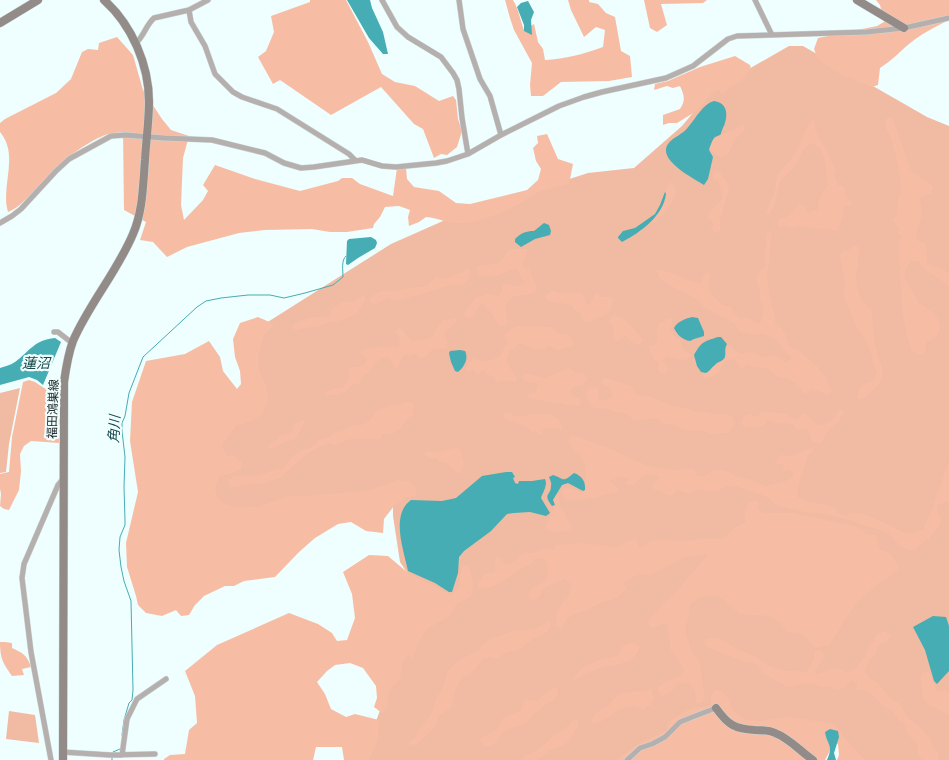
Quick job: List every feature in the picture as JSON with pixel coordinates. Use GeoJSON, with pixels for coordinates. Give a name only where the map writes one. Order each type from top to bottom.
{"type":"FeatureCollection","features":[{"type":"Feature","properties":{"kind":"main road"},"geometry":{"type":"LineString","coordinates":[[0,23],[38,0]]}},
{"type":"Feature","properties":{"kind":"main road","name":"福田鴻巣線"},"geometry":{"type":"LineString","coordinates":[[63,756],[62,480],[63,394],[66,366],[72,343],[126,248],[138,220],[143,184],[149,103],[148,84],[136,43],[118,14],[104,0]]}},
{"type":"Feature","properties":{"kind":"main road"},"geometry":{"type":"LineString","coordinates":[[857,0],[904,28]]}},
{"type":"Feature","properties":{"kind":"main road"},"geometry":{"type":"LineString","coordinates":[[716,708],[732,725],[744,729],[775,732],[813,760]]}},
{"type":"Feature","properties":{"kind":"street"},"geometry":{"type":"LineString","coordinates":[[136,43],[154,18],[189,10],[208,0]]}},
{"type":"Feature","properties":{"kind":"street"},"geometry":{"type":"LineString","coordinates":[[382,0],[397,27],[441,57],[457,80],[468,154]]}},
{"type":"Feature","properties":{"kind":"street"},"geometry":{"type":"LineString","coordinates":[[459,0],[464,30],[480,79],[490,96],[501,134]]}},
{"type":"Feature","properties":{"kind":"street"},"geometry":{"type":"LineString","coordinates":[[755,0],[772,35]]}},
{"type":"Feature","properties":{"kind":"street"},"geometry":{"type":"LineString","coordinates":[[189,10],[191,22],[204,46],[215,74],[233,92],[277,109],[349,154],[355,160]]}},
{"type":"Feature","properties":{"kind":"street"},"geometry":{"type":"LineString","coordinates":[[0,223],[21,208],[69,159],[111,136],[124,135],[212,140],[265,153],[284,163],[300,168],[355,160],[367,160],[382,166],[396,167],[447,161],[468,154],[501,134],[559,106],[584,97],[666,78],[693,66],[723,43],[736,36],[862,32],[904,28],[949,18]]}},
{"type":"Feature","properties":{"kind":"street"},"geometry":{"type":"LineString","coordinates":[[54,332],[58,332],[72,343]]}},
{"type":"Feature","properties":{"kind":"street"},"geometry":{"type":"LineString","coordinates":[[51,760],[31,652],[22,578],[24,564],[58,485],[62,480]]}},
{"type":"Feature","properties":{"kind":"street"},"geometry":{"type":"LineString","coordinates":[[122,755],[127,719],[137,699],[166,679]]}},
{"type":"Feature","properties":{"kind":"street"},"geometry":{"type":"LineString","coordinates":[[627,760],[640,748],[665,737],[680,722],[716,708]]}},
{"type":"Feature","properties":{"kind":"street"},"geometry":{"type":"LineString","coordinates":[[63,756],[110,758],[122,755],[155,754]]}},
{"type":"Feature","properties":{"kind":"shaded area"},"geometry":{"type":"Polygon","coordinates":[[[310,0],[346,0],[382,74],[395,82],[415,86],[439,101],[453,96],[456,100],[458,119],[462,131],[457,147],[447,155],[441,154],[434,158],[423,129],[414,124],[381,87],[331,115],[280,80],[273,84],[258,57],[266,51],[274,32],[271,16],[310,2],[310,0]]]}},
{"type":"Feature","properties":{"kind":"shaded area"},"geometry":{"type":"Polygon","coordinates":[[[505,0],[513,0],[524,30],[534,24],[545,60],[574,56],[603,47],[605,30],[596,27],[584,37],[568,0],[589,0],[589,2],[598,4],[606,13],[615,17],[621,51],[630,56],[632,77],[609,81],[561,82],[543,96],[531,96],[532,63],[514,30],[505,0]]]}},
{"type":"Feature","properties":{"kind":"shaded area"},"geometry":{"type":"Polygon","coordinates":[[[644,0],[707,0],[703,3],[661,4],[667,25],[657,32],[650,28],[644,0]]]}},
{"type":"Feature","properties":{"kind":"shaded area"},"geometry":{"type":"Polygon","coordinates":[[[876,0],[949,0],[949,20],[918,37],[880,68],[878,85],[872,87],[840,74],[818,59],[814,49],[818,38],[877,26],[884,22],[880,5],[876,0]]]}},
{"type":"Feature","properties":{"kind":"shaded area"},"geometry":{"type":"Polygon","coordinates":[[[117,37],[133,55],[143,90],[162,119],[171,130],[189,136],[183,158],[181,205],[184,220],[203,200],[208,191],[203,185],[215,165],[255,179],[300,191],[338,181],[342,178],[352,178],[360,184],[393,196],[397,168],[406,168],[407,179],[414,187],[439,191],[456,203],[470,204],[527,190],[538,180],[541,169],[536,161],[533,148],[538,143],[537,136],[547,134],[558,159],[573,164],[569,184],[542,191],[505,211],[468,223],[448,222],[426,217],[409,226],[408,217],[410,210],[399,206],[385,207],[373,228],[347,232],[312,229],[265,230],[239,233],[187,247],[167,257],[153,242],[140,240],[146,222],[124,210],[123,132],[100,137],[76,152],[54,170],[24,201],[8,212],[6,192],[9,151],[6,141],[0,132],[0,123],[56,93],[71,79],[82,52],[88,49],[98,50],[99,43],[117,37]]]}},
{"type":"Feature","properties":{"kind":"shaded area"},"geometry":{"type":"Polygon","coordinates":[[[789,46],[803,46],[927,117],[949,126],[949,760],[859,760],[840,738],[639,760],[364,760],[370,737],[390,684],[410,577],[400,562],[393,516],[393,494],[221,523],[209,493],[211,444],[244,400],[263,325],[391,244],[452,217],[588,173],[634,168],[682,126],[712,90],[789,46]]]}},
{"type":"Feature","properties":{"kind":"shaded area"},"geometry":{"type":"Polygon","coordinates":[[[735,56],[750,65],[751,69],[741,81],[723,93],[718,90],[712,93],[695,112],[677,123],[663,125],[663,115],[680,109],[684,100],[680,86],[673,88],[667,86],[654,90],[655,84],[735,56]]]}},
{"type":"Feature","properties":{"kind":"shaded area"},"geometry":{"type":"Polygon","coordinates":[[[888,117],[893,119],[911,170],[933,187],[931,193],[920,197],[922,216],[917,232],[917,240],[926,244],[928,265],[949,273],[949,287],[928,272],[919,261],[911,261],[906,269],[907,284],[919,303],[929,309],[936,317],[940,326],[936,337],[926,342],[926,351],[920,355],[912,351],[904,319],[900,279],[901,267],[899,265],[899,241],[902,237],[897,232],[899,229],[893,219],[897,214],[901,181],[890,135],[885,127],[888,117]]]}},
{"type":"Feature","properties":{"kind":"shaded area"},"geometry":{"type":"Polygon","coordinates":[[[813,119],[818,137],[836,170],[833,172],[838,186],[842,185],[846,196],[852,203],[850,206],[844,206],[837,231],[800,226],[791,228],[786,226],[778,227],[779,219],[787,217],[799,204],[804,206],[808,213],[817,211],[820,197],[828,185],[823,156],[817,146],[812,143],[804,150],[794,167],[782,179],[773,208],[769,215],[766,213],[775,191],[777,176],[795,154],[806,129],[813,119]]]}},
{"type":"Feature","properties":{"kind":"shaded area"},"geometry":{"type":"Polygon","coordinates":[[[744,125],[745,129],[736,138],[730,151],[722,158],[716,155],[709,147],[712,139],[744,125]]]}},
{"type":"Feature","properties":{"kind":"shaded area"},"geometry":{"type":"Polygon","coordinates":[[[715,171],[719,171],[727,182],[729,189],[720,220],[720,231],[715,233],[712,229],[713,222],[708,218],[710,211],[721,201],[723,194],[719,182],[713,179],[715,171]]]}},
{"type":"Feature","properties":{"kind":"shaded area"},"geometry":{"type":"Polygon","coordinates":[[[670,182],[676,191],[674,197],[667,209],[654,223],[652,222],[664,204],[670,182]]]}},
{"type":"Feature","properties":{"kind":"shaded area"},"geometry":{"type":"Polygon","coordinates":[[[769,231],[772,232],[767,272],[769,294],[775,322],[778,327],[782,328],[789,346],[799,351],[818,367],[826,377],[832,391],[827,395],[811,389],[804,393],[799,386],[788,378],[779,377],[767,368],[746,364],[742,370],[735,360],[729,359],[723,364],[718,374],[706,379],[702,376],[708,366],[725,355],[727,346],[731,346],[742,354],[747,352],[763,357],[774,356],[786,362],[792,358],[775,338],[762,334],[755,335],[740,332],[734,323],[704,307],[695,298],[658,277],[657,270],[701,283],[704,275],[710,272],[709,289],[714,298],[724,306],[731,306],[734,313],[741,319],[748,318],[757,323],[761,322],[763,308],[757,278],[760,271],[765,267],[766,235],[769,231]]]}},
{"type":"Feature","properties":{"kind":"shaded area"},"geometry":{"type":"Polygon","coordinates":[[[853,246],[857,246],[860,251],[856,276],[857,288],[862,300],[871,309],[875,345],[882,371],[881,380],[878,385],[866,398],[858,399],[861,386],[873,382],[877,372],[866,341],[858,330],[844,296],[845,282],[840,256],[843,251],[849,250],[853,246]]]}},
{"type":"Feature","properties":{"kind":"shaded area"},"geometry":{"type":"Polygon","coordinates":[[[511,249],[527,249],[522,264],[523,267],[530,270],[537,286],[536,291],[527,295],[515,296],[508,301],[505,307],[508,323],[504,326],[499,325],[482,303],[473,317],[468,318],[464,314],[475,298],[488,294],[499,296],[502,286],[507,284],[521,286],[525,282],[517,269],[496,276],[478,274],[477,266],[499,262],[511,249]]]}},
{"type":"Feature","properties":{"kind":"shaded area"},"geometry":{"type":"Polygon","coordinates":[[[467,269],[470,276],[462,285],[394,301],[389,297],[373,305],[369,300],[375,294],[381,292],[427,286],[435,277],[447,279],[467,269]]]}},
{"type":"Feature","properties":{"kind":"shaded area"},"geometry":{"type":"Polygon","coordinates":[[[552,291],[564,294],[581,293],[585,298],[585,303],[590,304],[596,293],[602,297],[613,299],[607,314],[588,322],[583,320],[581,313],[574,310],[572,305],[548,301],[545,296],[552,291]]]}},
{"type":"Feature","properties":{"kind":"shaded area"},"geometry":{"type":"Polygon","coordinates":[[[362,296],[365,297],[365,301],[354,315],[318,326],[296,330],[292,328],[293,325],[310,317],[328,318],[331,315],[330,312],[338,305],[344,302],[354,302],[362,296]]]}},
{"type":"Feature","properties":{"kind":"shaded area"},"geometry":{"type":"Polygon","coordinates":[[[616,315],[627,322],[638,333],[643,340],[641,344],[635,344],[625,336],[618,341],[613,337],[614,328],[609,322],[611,317],[616,315]]]}},
{"type":"Feature","properties":{"kind":"shaded area"},"geometry":{"type":"Polygon","coordinates":[[[258,317],[274,324],[263,337],[258,359],[259,371],[266,386],[268,400],[263,413],[254,420],[236,426],[222,445],[227,456],[233,455],[242,462],[241,470],[219,477],[215,488],[217,497],[224,504],[232,506],[258,507],[289,496],[364,491],[398,480],[409,481],[416,488],[416,495],[407,497],[394,506],[384,519],[383,533],[366,531],[351,522],[338,524],[315,538],[275,577],[244,581],[234,586],[225,586],[204,596],[189,615],[181,616],[176,610],[162,616],[146,613],[138,605],[127,567],[126,543],[138,492],[130,441],[132,402],[146,361],[185,354],[209,341],[220,357],[223,371],[237,389],[241,384],[240,371],[235,357],[233,339],[240,323],[258,317]]]}},
{"type":"Feature","properties":{"kind":"shaded area"},"geometry":{"type":"Polygon","coordinates":[[[455,318],[457,322],[444,335],[447,341],[447,348],[433,350],[427,356],[420,359],[416,354],[410,357],[406,354],[401,359],[399,367],[395,368],[389,358],[380,359],[362,377],[360,383],[352,385],[347,391],[337,395],[327,395],[324,393],[334,388],[341,388],[348,381],[349,371],[353,367],[360,367],[365,364],[367,359],[361,353],[364,349],[398,347],[400,339],[395,331],[398,328],[403,330],[412,341],[430,338],[444,319],[455,318]]]}},
{"type":"Feature","properties":{"kind":"shaded area"},"geometry":{"type":"Polygon","coordinates":[[[667,319],[672,319],[670,328],[672,332],[680,340],[683,349],[691,355],[686,360],[666,356],[663,360],[668,368],[664,374],[659,372],[658,361],[654,361],[652,354],[649,352],[649,346],[654,345],[658,340],[656,333],[659,324],[667,319]]]}},
{"type":"Feature","properties":{"kind":"shaded area"},"geometry":{"type":"Polygon","coordinates":[[[517,326],[550,327],[562,335],[570,336],[573,342],[572,347],[562,348],[558,351],[549,346],[540,350],[520,343],[510,351],[507,358],[510,368],[517,378],[515,382],[503,380],[497,382],[494,376],[487,375],[484,370],[477,375],[474,370],[465,371],[468,364],[474,358],[482,362],[499,357],[508,342],[504,334],[517,326]]]}},
{"type":"Feature","properties":{"kind":"shaded area"},"geometry":{"type":"Polygon","coordinates":[[[569,368],[577,373],[585,374],[587,380],[582,386],[575,386],[571,389],[571,394],[574,397],[580,398],[579,406],[527,397],[530,393],[535,394],[538,385],[535,382],[527,382],[523,378],[525,373],[544,378],[569,368]]]}},
{"type":"Feature","properties":{"kind":"shaded area"},"geometry":{"type":"Polygon","coordinates":[[[604,378],[632,386],[637,395],[649,396],[669,405],[689,409],[694,412],[732,416],[735,424],[728,433],[712,434],[704,431],[684,429],[673,424],[664,424],[656,419],[633,420],[626,414],[591,407],[586,394],[587,389],[598,387],[599,400],[606,400],[612,396],[612,391],[601,383],[604,378]]]}},
{"type":"Feature","properties":{"kind":"shaded area"},"geometry":{"type":"Polygon","coordinates":[[[29,380],[55,393],[59,401],[59,443],[31,441],[24,446],[20,454],[19,490],[9,510],[0,506],[0,474],[9,472],[12,437],[23,382],[29,380]]]}},
{"type":"Feature","properties":{"kind":"shaded area"},"geometry":{"type":"Polygon","coordinates":[[[20,388],[9,444],[6,472],[0,473],[0,393],[20,388]]]}},
{"type":"Feature","properties":{"kind":"shaded area"},"geometry":{"type":"Polygon","coordinates":[[[405,402],[412,402],[414,408],[413,415],[394,433],[383,434],[380,439],[354,438],[335,445],[329,443],[307,454],[280,478],[264,483],[229,487],[229,480],[234,476],[250,476],[267,473],[277,468],[283,469],[291,458],[301,450],[310,448],[319,440],[327,438],[336,432],[344,431],[349,427],[365,424],[375,412],[391,405],[399,406],[405,402]]]}},
{"type":"Feature","properties":{"kind":"shaded area"},"geometry":{"type":"Polygon","coordinates":[[[842,410],[844,412],[838,422],[828,431],[820,444],[813,442],[809,431],[804,429],[797,430],[793,424],[777,424],[767,421],[764,425],[750,427],[743,426],[742,424],[743,418],[746,416],[750,414],[754,417],[758,416],[762,412],[783,413],[795,419],[799,418],[802,414],[806,414],[815,423],[822,425],[829,422],[838,411],[842,410]]]}},
{"type":"Feature","properties":{"kind":"shaded area"},"geometry":{"type":"Polygon","coordinates":[[[509,413],[516,416],[551,415],[561,423],[562,430],[545,428],[542,431],[542,435],[535,431],[532,433],[523,425],[504,418],[503,414],[509,413]]]}},
{"type":"Feature","properties":{"kind":"shaded area"},"geometry":{"type":"Polygon","coordinates":[[[303,420],[305,421],[297,437],[269,449],[268,445],[280,436],[290,433],[294,429],[293,426],[295,424],[303,420]]]}},
{"type":"Feature","properties":{"kind":"shaded area"},"geometry":{"type":"Polygon","coordinates":[[[572,435],[616,451],[650,467],[673,470],[694,469],[698,476],[706,476],[712,471],[719,470],[766,486],[786,481],[793,477],[793,472],[788,469],[784,471],[782,464],[777,464],[776,461],[781,455],[787,457],[812,448],[813,451],[807,456],[797,497],[807,502],[827,505],[836,509],[839,514],[847,516],[850,512],[862,514],[904,533],[911,534],[923,529],[934,505],[949,461],[949,502],[937,505],[937,513],[941,517],[940,525],[929,539],[924,541],[915,550],[909,550],[900,546],[889,534],[883,531],[822,513],[810,513],[775,505],[769,498],[735,486],[726,486],[716,492],[698,489],[689,493],[676,490],[672,496],[653,489],[653,484],[660,477],[648,474],[633,485],[626,484],[629,478],[620,477],[609,481],[617,487],[618,490],[616,492],[585,500],[567,500],[563,497],[561,490],[569,488],[582,493],[586,479],[585,464],[568,440],[572,435]]]}},
{"type":"Feature","properties":{"kind":"shaded area"},"geometry":{"type":"Polygon","coordinates":[[[458,447],[461,451],[464,465],[459,474],[448,464],[424,454],[426,451],[438,452],[458,447]]]}},
{"type":"Feature","properties":{"kind":"shaded area"},"geometry":{"type":"Polygon","coordinates":[[[558,494],[560,507],[571,525],[571,531],[553,532],[545,529],[554,508],[550,502],[554,495],[558,494]]]}},
{"type":"Feature","properties":{"kind":"shaded area"},"geometry":{"type":"Polygon","coordinates":[[[755,500],[759,502],[758,509],[764,513],[793,513],[858,527],[866,534],[876,535],[880,550],[890,554],[899,568],[856,603],[829,645],[816,648],[803,634],[788,632],[770,616],[740,614],[719,596],[702,596],[689,605],[689,616],[685,630],[692,652],[699,661],[705,698],[702,703],[695,703],[694,689],[689,684],[677,684],[670,693],[662,696],[657,690],[658,687],[680,676],[685,671],[675,654],[671,651],[667,623],[653,628],[649,626],[649,620],[678,590],[706,557],[707,553],[685,557],[651,575],[641,574],[630,578],[623,583],[626,588],[620,595],[572,615],[562,628],[556,626],[557,611],[568,597],[572,585],[565,579],[546,587],[536,599],[531,600],[528,595],[531,589],[544,582],[547,577],[547,562],[543,558],[535,559],[507,579],[489,588],[478,588],[480,580],[486,573],[491,574],[495,572],[497,557],[501,558],[504,564],[511,564],[524,553],[534,553],[543,549],[554,550],[556,545],[582,543],[619,547],[628,541],[636,540],[640,548],[650,541],[664,539],[682,542],[700,539],[723,539],[733,529],[746,522],[744,514],[748,503],[755,500]]]}},
{"type":"Feature","properties":{"kind":"shaded area"},"geometry":{"type":"Polygon","coordinates":[[[369,555],[388,556],[407,572],[451,595],[460,586],[462,566],[469,566],[473,591],[470,597],[456,605],[451,614],[427,629],[416,646],[413,658],[408,655],[402,664],[400,679],[389,691],[387,708],[382,713],[374,707],[377,698],[376,686],[363,668],[350,663],[335,665],[317,682],[325,694],[331,709],[346,717],[355,714],[379,720],[377,742],[369,760],[344,760],[342,747],[316,747],[313,760],[164,760],[170,755],[185,754],[189,730],[197,723],[195,696],[185,671],[217,645],[289,613],[318,624],[332,633],[337,641],[347,640],[355,618],[352,594],[343,572],[369,555]]]}},
{"type":"Feature","properties":{"kind":"shaded area"},"geometry":{"type":"Polygon","coordinates":[[[549,621],[551,626],[547,632],[533,639],[520,649],[503,654],[497,659],[491,657],[484,658],[475,669],[462,678],[455,690],[451,708],[438,716],[436,725],[431,731],[417,744],[409,744],[409,742],[415,739],[417,732],[431,715],[437,697],[443,689],[447,673],[452,666],[461,659],[478,651],[482,645],[493,638],[514,631],[536,629],[549,621]]]}},
{"type":"Feature","properties":{"kind":"shaded area"},"geometry":{"type":"Polygon","coordinates":[[[884,631],[891,636],[887,641],[878,646],[865,672],[869,678],[878,683],[888,696],[899,703],[909,719],[916,723],[930,738],[934,749],[938,752],[939,760],[922,760],[917,752],[917,745],[908,735],[905,725],[891,710],[866,690],[857,690],[857,682],[851,680],[845,687],[837,690],[828,686],[822,687],[813,684],[786,686],[763,673],[753,662],[744,662],[704,644],[705,640],[720,639],[741,651],[755,656],[776,669],[785,671],[807,672],[814,659],[815,651],[820,650],[823,653],[823,660],[815,674],[834,669],[847,673],[856,668],[865,657],[876,635],[884,631]]]}},
{"type":"Feature","properties":{"kind":"shaded area"},"geometry":{"type":"Polygon","coordinates":[[[0,642],[12,643],[12,648],[26,657],[31,667],[22,669],[24,675],[12,676],[6,668],[0,642]]]}},
{"type":"Feature","properties":{"kind":"shaded area"},"geometry":{"type":"Polygon","coordinates":[[[634,643],[640,647],[634,657],[620,664],[599,668],[573,680],[582,668],[593,662],[619,655],[624,646],[634,643]]]}},
{"type":"Feature","properties":{"kind":"shaded area"},"geometry":{"type":"Polygon","coordinates":[[[926,671],[929,672],[937,691],[949,692],[949,715],[930,706],[923,698],[921,675],[926,671]]]}},
{"type":"Feature","properties":{"kind":"shaded area"},"geometry":{"type":"Polygon","coordinates":[[[553,688],[558,688],[558,694],[554,700],[533,714],[530,720],[504,731],[494,744],[486,747],[479,739],[497,729],[504,717],[522,710],[522,704],[526,700],[537,701],[553,688]]]}},
{"type":"Feature","properties":{"kind":"shaded area"},"geometry":{"type":"Polygon","coordinates":[[[651,689],[654,698],[651,705],[643,710],[637,707],[626,707],[604,720],[591,724],[594,715],[611,704],[614,698],[620,694],[651,689]]]}},
{"type":"Feature","properties":{"kind":"shaded area"},"geometry":{"type":"Polygon","coordinates":[[[715,690],[720,690],[729,699],[733,711],[746,720],[760,721],[789,717],[834,724],[865,760],[837,760],[839,755],[838,744],[834,743],[825,760],[616,760],[641,742],[667,730],[669,722],[683,712],[693,708],[711,706],[711,695],[715,690]]]}},
{"type":"Feature","properties":{"kind":"shaded area"},"geometry":{"type":"Polygon","coordinates":[[[9,711],[35,715],[39,743],[6,739],[9,711]]]}},
{"type":"Feature","properties":{"kind":"shaded area"},"geometry":{"type":"Polygon","coordinates":[[[578,719],[578,726],[568,742],[550,750],[536,760],[522,760],[524,756],[538,750],[572,721],[578,719]]]}},
{"type":"Feature","properties":{"kind":"water"},"geometry":{"type":"Polygon","coordinates":[[[347,0],[370,0],[383,32],[388,54],[383,54],[369,38],[347,0]]]}},
{"type":"Feature","properties":{"kind":"water"},"geometry":{"type":"Polygon","coordinates":[[[528,1],[534,12],[531,20],[532,35],[524,31],[524,25],[517,7],[521,3],[528,1]]]}},
{"type":"Feature","properties":{"kind":"water"},"geometry":{"type":"Polygon","coordinates":[[[714,101],[722,104],[726,110],[726,118],[721,134],[714,138],[709,150],[713,157],[708,179],[704,185],[678,168],[667,156],[666,150],[668,144],[687,129],[703,108],[714,101]]]}},
{"type":"Feature","properties":{"kind":"water"},"geometry":{"type":"Polygon","coordinates":[[[665,192],[664,202],[656,216],[643,228],[622,242],[618,237],[623,231],[635,228],[655,214],[665,192]]]}},
{"type":"Feature","properties":{"kind":"water"},"geometry":{"type":"Polygon","coordinates":[[[544,223],[549,225],[550,235],[535,239],[521,247],[515,242],[519,235],[534,231],[544,223]]]}},
{"type":"Feature","properties":{"kind":"water"},"geometry":{"type":"Polygon","coordinates":[[[371,237],[376,240],[375,248],[348,265],[346,264],[347,241],[349,239],[371,237]]]}},
{"type":"Feature","properties":{"kind":"water"},"geometry":{"type":"Polygon","coordinates":[[[692,317],[698,318],[704,336],[690,341],[680,337],[674,328],[680,322],[692,317]]]}},
{"type":"Feature","properties":{"kind":"water"},"geometry":{"type":"Polygon","coordinates":[[[721,337],[727,344],[725,357],[706,373],[701,372],[694,355],[703,343],[721,337]]]}},
{"type":"Feature","properties":{"kind":"water","name":"蓮沼"},"geometry":{"type":"Polygon","coordinates":[[[55,338],[61,342],[43,385],[29,377],[0,385],[0,368],[15,362],[42,341],[55,338]]]}},
{"type":"Feature","properties":{"kind":"water"},"geometry":{"type":"Polygon","coordinates":[[[450,351],[465,351],[466,360],[458,372],[455,371],[449,353],[450,351]]]}},
{"type":"Feature","properties":{"kind":"water"},"geometry":{"type":"Polygon","coordinates":[[[512,472],[515,477],[513,478],[515,483],[518,484],[519,481],[545,479],[546,486],[541,498],[550,513],[546,516],[530,512],[507,514],[491,531],[464,551],[459,557],[458,573],[452,592],[408,571],[400,533],[401,514],[405,506],[411,500],[442,501],[456,498],[482,476],[512,472]]]}},
{"type":"Feature","properties":{"kind":"water"},"geometry":{"type":"Polygon","coordinates":[[[574,473],[583,480],[585,490],[583,491],[568,483],[562,485],[553,500],[555,505],[552,506],[547,497],[551,489],[549,477],[553,475],[565,479],[574,473]]]}},
{"type":"Feature","properties":{"kind":"water"},"geometry":{"type":"Polygon","coordinates":[[[933,616],[946,617],[949,626],[949,671],[937,684],[934,681],[925,650],[913,627],[933,616]]]}},
{"type":"Feature","properties":{"kind":"water"},"geometry":{"type":"Polygon","coordinates":[[[830,729],[838,731],[839,737],[834,753],[836,760],[827,760],[830,748],[825,732],[830,729]]]}},
{"type":"Feature","properties":{"kind":"waterway","name":"角川"},"geometry":{"type":"LineString","coordinates":[[122,735],[124,720],[129,703],[132,700],[133,690],[131,601],[124,581],[119,550],[120,537],[125,525],[125,457],[122,423],[129,393],[143,357],[206,301],[248,295],[270,295],[284,298],[333,285],[343,277],[343,263],[346,256]]}},
{"type":"Feature","properties":{"kind":"waterway","name":"角川"},"geometry":{"type":"LineString","coordinates":[[113,752],[120,749]]}}]}
